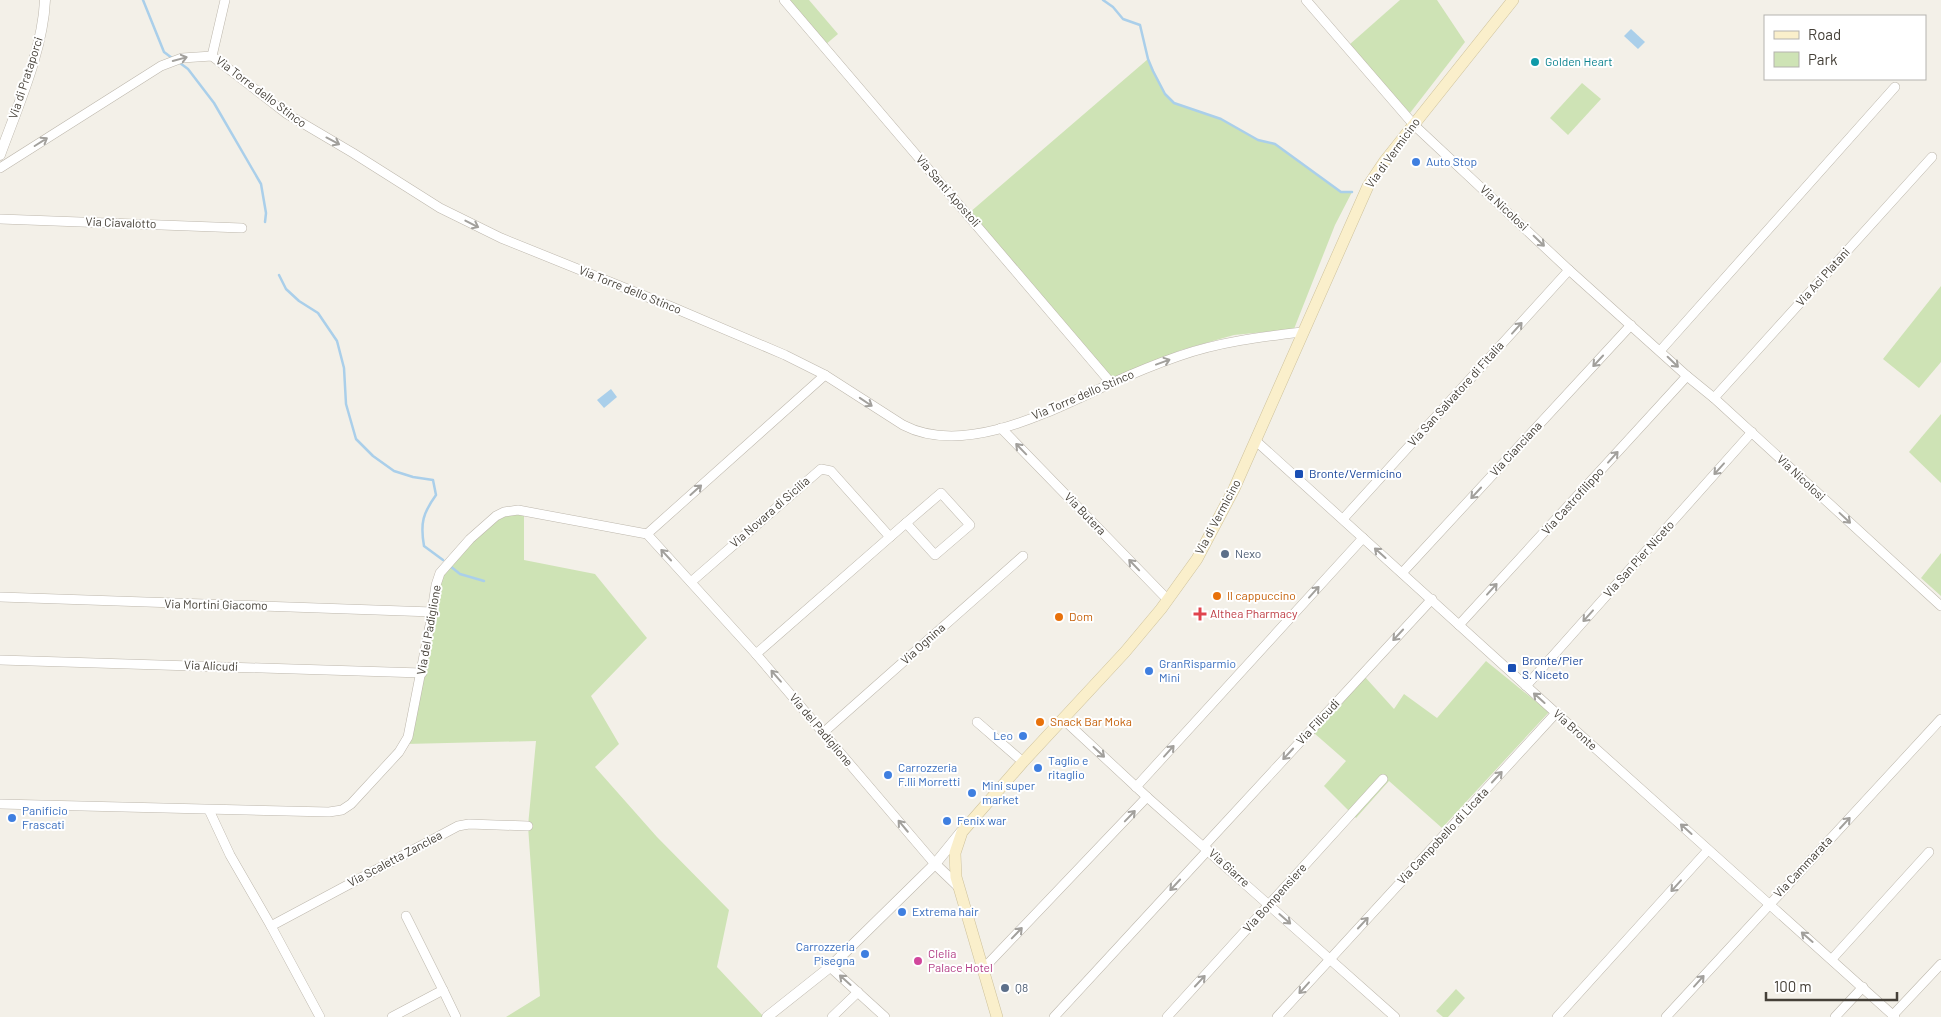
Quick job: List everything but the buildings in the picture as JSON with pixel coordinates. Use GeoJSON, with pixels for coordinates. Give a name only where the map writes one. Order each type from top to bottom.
{"type":"FeatureCollection","features":[{"type":"Feature","properties":{"kind":"main road","name":"Via di Vermicino"},"geometry":{"type":"LineString","coordinates":[[998,1017],[958,886],[954,861],[962,832],[1023,762],[1130,647],[1192,567],[1213,531],[1256,441],[1302,332],[1366,190],[1380,168],[1513,0]]}},
{"type":"Feature","properties":{"kind":"street","name":"Via di Prataporci"},"geometry":{"type":"LineString","coordinates":[[0,155],[36,51],[45,0]]}},
{"type":"Feature","properties":{"kind":"street"},"geometry":{"type":"LineString","coordinates":[[212,56],[225,0]]}},
{"type":"Feature","properties":{"kind":"street","name":"Via Santi Apostoli"},"geometry":{"type":"LineString","coordinates":[[784,0],[1112,383]]}},
{"type":"Feature","properties":{"kind":"street","name":"Via Nicolosi"},"geometry":{"type":"LineString","coordinates":[[1306,0],[1414,125],[1569,270],[1752,432],[1941,606]]}},
{"type":"Feature","properties":{"kind":"street","name":"Via Torre dello Stinco"},"geometry":{"type":"LineString","coordinates":[[0,168],[161,66],[182,58],[212,56],[287,114],[353,152],[409,190],[444,210],[506,240],[785,355],[825,375],[889,417],[920,432],[954,436],[1001,428],[1062,407],[1158,364],[1206,348],[1247,339],[1302,332]]}},
{"type":"Feature","properties":{"kind":"street"},"geometry":{"type":"LineString","coordinates":[[1660,351],[1895,87]]}},
{"type":"Feature","properties":{"kind":"street","name":"Via Aci Platani"},"geometry":{"type":"LineString","coordinates":[[1714,398],[1932,157]]}},
{"type":"Feature","properties":{"kind":"street","name":"Via Ciavalotto"},"geometry":{"type":"LineString","coordinates":[[0,219],[242,228]]}},
{"type":"Feature","properties":{"kind":"street","name":"Via San Salvatore di Fitalia"},"geometry":{"type":"LineString","coordinates":[[1343,519],[1569,270]]}},
{"type":"Feature","properties":{"kind":"street","name":"Via Cianciana"},"geometry":{"type":"LineString","coordinates":[[1402,572],[1631,325]]}},
{"type":"Feature","properties":{"kind":"street"},"geometry":{"type":"LineString","coordinates":[[647,534],[825,375]]}},
{"type":"Feature","properties":{"kind":"street","name":"Via Castrofilippo"},"geometry":{"type":"LineString","coordinates":[[1459,625],[1687,376]]}},
{"type":"Feature","properties":{"kind":"street","name":"Via Butera"},"geometry":{"type":"LineString","coordinates":[[1001,428],[1168,600]]}},
{"type":"Feature","properties":{"kind":"street","name":"Via San Pier Niceto"},"geometry":{"type":"LineString","coordinates":[[1526,686],[1752,432]]}},
{"type":"Feature","properties":{"kind":"street","name":"Via Bronte"},"geometry":{"type":"LineString","coordinates":[[1256,441],[1894,1016]]}},
{"type":"Feature","properties":{"kind":"street","name":"Via Novara di Sicilia"},"geometry":{"type":"LineString","coordinates":[[691,582],[817,472],[822,470],[830,471],[890,537]]}},
{"type":"Feature","properties":{"kind":"street"},"geometry":{"type":"LineString","coordinates":[[756,654],[906,523],[941,493],[970,525],[935,555],[906,523]]}},
{"type":"Feature","properties":{"kind":"street","name":"Via del Padiglione"},"geometry":{"type":"LineString","coordinates":[[0,804],[330,812],[345,808],[397,755],[405,744],[410,730],[422,673],[437,582],[444,566],[470,538],[501,513],[518,510],[647,534],[756,654],[935,864]]}},
{"type":"Feature","properties":{"kind":"street"},"geometry":{"type":"LineString","coordinates":[[1136,787],[1364,538]]}},
{"type":"Feature","properties":{"kind":"street","name":"Via Ognina"},"geometry":{"type":"LineString","coordinates":[[824,732],[1023,556]]}},
{"type":"Feature","properties":{"kind":"street","name":"Via Mortini Giacomo"},"geometry":{"type":"LineString","coordinates":[[0,597],[433,612]]}},
{"type":"Feature","properties":{"kind":"street","name":"Via Filicudi"},"geometry":{"type":"LineString","coordinates":[[1054,1017],[1432,599]]}},
{"type":"Feature","properties":{"kind":"street","name":"Via Alicudi"},"geometry":{"type":"LineString","coordinates":[[0,660],[422,673]]}},
{"type":"Feature","properties":{"kind":"street","name":"Via Campobello di Licata"},"geometry":{"type":"LineString","coordinates":[[1278,1017],[1556,713]]}},
{"type":"Feature","properties":{"kind":"street","name":"Via Giarre"},"geometry":{"type":"LineString","coordinates":[[1063,719],[1147,797],[1330,959],[1390,1016]]}},
{"type":"Feature","properties":{"kind":"street","name":"Via Cammarata"},"geometry":{"type":"LineString","coordinates":[[1666,1017],[1941,719]]}},
{"type":"Feature","properties":{"kind":"street"},"geometry":{"type":"LineString","coordinates":[[977,722],[1023,762]]}},
{"type":"Feature","properties":{"kind":"street","name":"Via Bompensiere"},"geometry":{"type":"LineString","coordinates":[[1166,1017],[1383,779]]}},
{"type":"Feature","properties":{"kind":"street"},"geometry":{"type":"LineString","coordinates":[[984,968],[1147,797]]}},
{"type":"Feature","properties":{"kind":"street"},"geometry":{"type":"LineString","coordinates":[[209,810],[230,855],[320,1017]]}},
{"type":"Feature","properties":{"kind":"street","name":"Via Scaletta Zanclea"},"geometry":{"type":"LineString","coordinates":[[271,926],[458,826],[469,824],[528,826]]}},
{"type":"Feature","properties":{"kind":"street"},"geometry":{"type":"LineString","coordinates":[[767,1017],[830,967],[935,864],[962,832]]}},
{"type":"Feature","properties":{"kind":"street"},"geometry":{"type":"LineString","coordinates":[[1557,1017],[1708,850]]}},
{"type":"Feature","properties":{"kind":"street"},"geometry":{"type":"LineString","coordinates":[[1832,959],[1930,852]]}},
{"type":"Feature","properties":{"kind":"street"},"geometry":{"type":"LineString","coordinates":[[935,864],[945,867],[954,861]]}},
{"type":"Feature","properties":{"kind":"street"},"geometry":{"type":"LineString","coordinates":[[935,864],[958,886]]}},
{"type":"Feature","properties":{"kind":"street"},"geometry":{"type":"LineString","coordinates":[[406,916],[456,1017]]}},
{"type":"Feature","properties":{"kind":"street"},"geometry":{"type":"LineString","coordinates":[[1894,1016],[1941,964]]}},
{"type":"Feature","properties":{"kind":"street"},"geometry":{"type":"LineString","coordinates":[[830,967],[885,1017]]}},
{"type":"Feature","properties":{"kind":"street"},"geometry":{"type":"LineString","coordinates":[[1836,1017],[1863,988]]}},
{"type":"Feature","properties":{"kind":"street"},"geometry":{"type":"LineString","coordinates":[[392,1017],[442,990]]}},
{"type":"Feature","properties":{"kind":"street"},"geometry":{"type":"LineString","coordinates":[[832,1017],[858,992]]}},
{"type":"Feature","properties":{"kind":"green space"},"geometry":{"type":"Polygon","coordinates":[[[788,0],[809,0],[838,34],[825,45],[788,0]]]}},
{"type":"Feature","properties":{"kind":"green space"},"geometry":{"type":"Polygon","coordinates":[[[1400,0],[1437,0],[1465,42],[1410,113],[1349,45],[1400,0]]]}},
{"type":"Feature","properties":{"kind":"green space"},"geometry":{"type":"Polygon","coordinates":[[[1148,59],[1165,94],[1174,103],[1221,119],[1258,140],[1275,144],[1341,192],[1352,192],[1335,225],[1294,329],[1234,335],[1181,350],[1112,380],[969,213],[1148,59]]]}},
{"type":"Feature","properties":{"kind":"green space"},"geometry":{"type":"Polygon","coordinates":[[[1582,83],[1601,99],[1568,135],[1550,118],[1582,83]]]}},
{"type":"Feature","properties":{"kind":"green space"},"geometry":{"type":"Polygon","coordinates":[[[1941,286],[1941,362],[1919,388],[1883,359],[1941,286]]]}},
{"type":"Feature","properties":{"kind":"green space"},"geometry":{"type":"Polygon","coordinates":[[[1941,414],[1941,483],[1909,452],[1941,414]]]}},
{"type":"Feature","properties":{"kind":"green space"},"geometry":{"type":"Polygon","coordinates":[[[524,511],[524,560],[595,574],[647,638],[591,696],[619,744],[595,767],[657,837],[729,910],[717,967],[764,1017],[506,1017],[540,996],[528,826],[536,741],[405,744],[437,581],[499,514],[524,511]]]}},
{"type":"Feature","properties":{"kind":"green space"},"geometry":{"type":"Polygon","coordinates":[[[1941,553],[1941,596],[1921,578],[1941,553]]]}},
{"type":"Feature","properties":{"kind":"green space"},"geometry":{"type":"Polygon","coordinates":[[[1486,661],[1549,712],[1442,828],[1389,781],[1356,818],[1324,786],[1346,761],[1314,733],[1365,677],[1394,709],[1404,694],[1437,718],[1486,661]]]}},
{"type":"Feature","properties":{"kind":"green space"},"geometry":{"type":"Polygon","coordinates":[[[1456,989],[1465,998],[1448,1017],[1443,1017],[1436,1011],[1456,989]]]}},
{"type":"Feature","properties":{"kind":"water"},"geometry":{"type":"Polygon","coordinates":[[[1631,29],[1645,42],[1638,49],[1624,36],[1631,29]]]}},
{"type":"Feature","properties":{"kind":"water"},"geometry":{"type":"Polygon","coordinates":[[[611,389],[617,397],[604,408],[597,400],[611,389]]]}},
{"type":"Feature","properties":{"kind":"waterway"},"geometry":{"type":"LineString","coordinates":[[143,0],[164,52],[172,58]]}},
{"type":"Feature","properties":{"kind":"waterway"},"geometry":{"type":"LineString","coordinates":[[1103,0],[1113,7],[1123,19],[1140,25],[1148,59],[1153,71],[1165,94],[1174,103],[1221,119],[1258,140],[1275,144],[1341,192],[1352,192]]}},
{"type":"Feature","properties":{"kind":"waterway"},"geometry":{"type":"LineString","coordinates":[[180,63],[188,69],[214,103],[261,184],[266,213],[265,222]]}},
{"type":"Feature","properties":{"kind":"waterway"},"geometry":{"type":"LineString","coordinates":[[279,275],[286,289],[299,301],[318,313],[337,341],[344,368],[346,404],[356,439],[373,456],[394,471],[413,477],[433,480],[436,495],[425,513],[423,538],[424,546],[443,560]]}},
{"type":"Feature","properties":{"kind":"waterway"},"geometry":{"type":"LineString","coordinates":[[450,566],[460,574],[484,581]]}},
{"type":"Feature","properties":{"kind":"place","name":"Golden Heart"},"geometry":{"type":"Point","coordinates":[1535,62]}},
{"type":"Feature","properties":{"kind":"place","name":"Auto Stop"},"geometry":{"type":"Point","coordinates":[1416,162]}},
{"type":"Feature","properties":{"kind":"place","name":"Bronte/Vermicino"},"geometry":{"type":"Point","coordinates":[1299,474]}},
{"type":"Feature","properties":{"kind":"place","name":"Nexo"},"geometry":{"type":"Point","coordinates":[1225,554]}},
{"type":"Feature","properties":{"kind":"place","name":"Il cappuccino"},"geometry":{"type":"Point","coordinates":[1217,596]}},
{"type":"Feature","properties":{"kind":"place","name":"Althea Pharmacy"},"geometry":{"type":"Point","coordinates":[1200,614]}},
{"type":"Feature","properties":{"kind":"place","name":"Dom"},"geometry":{"type":"Point","coordinates":[1059,617]}},
{"type":"Feature","properties":{"kind":"place","name":"Bronte/Pier S. Niceto"},"geometry":{"type":"Point","coordinates":[1512,668]}},
{"type":"Feature","properties":{"kind":"place","name":"GranRisparmio Mini"},"geometry":{"type":"Point","coordinates":[1149,671]}},
{"type":"Feature","properties":{"kind":"place","name":"Snack Bar Moka"},"geometry":{"type":"Point","coordinates":[1040,722]}},
{"type":"Feature","properties":{"kind":"place","name":"Leo"},"geometry":{"type":"Point","coordinates":[1023,736]}},
{"type":"Feature","properties":{"kind":"place","name":"Taglio e ritaglio"},"geometry":{"type":"Point","coordinates":[1038,768]}},
{"type":"Feature","properties":{"kind":"place","name":"Carrozzeria F.lli Morretti"},"geometry":{"type":"Point","coordinates":[888,775]}},
{"type":"Feature","properties":{"kind":"place","name":"Mini super market"},"geometry":{"type":"Point","coordinates":[972,793]}},
{"type":"Feature","properties":{"kind":"place","name":"Panificio Frascati"},"geometry":{"type":"Point","coordinates":[12,818]}},
{"type":"Feature","properties":{"kind":"place","name":"Fenix war"},"geometry":{"type":"Point","coordinates":[947,821]}},
{"type":"Feature","properties":{"kind":"place","name":"Extrema hair"},"geometry":{"type":"Point","coordinates":[902,912]}},
{"type":"Feature","properties":{"kind":"place","name":"Carrozzeria Pisegna"},"geometry":{"type":"Point","coordinates":[865,954]}},
{"type":"Feature","properties":{"kind":"place","name":"Clelia Palace Hotel"},"geometry":{"type":"Point","coordinates":[918,961]}},
{"type":"Feature","properties":{"kind":"place","name":"Q8"},"geometry":{"type":"Point","coordinates":[1005,988]}}]}
